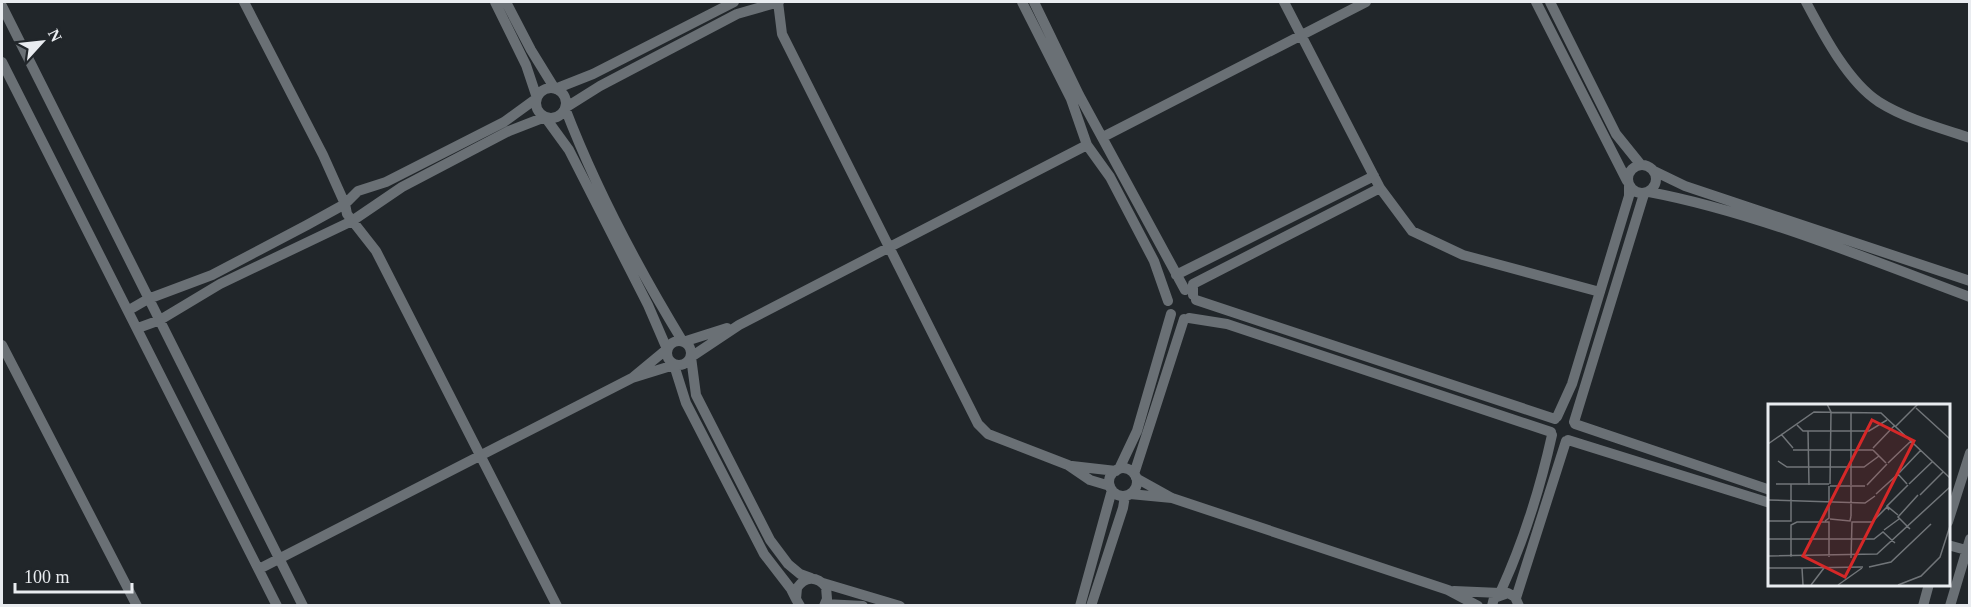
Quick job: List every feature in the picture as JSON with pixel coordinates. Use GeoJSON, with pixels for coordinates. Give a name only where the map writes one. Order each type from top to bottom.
{"type":"FeatureCollection","features":[{"type":"Feature","properties":{"kind":"street"},"geometry":{"type":"LineString","coordinates":[[244,2],[323,155],[345,204],[347,214],[376,251],[482,454],[557,606]]}},
{"type":"Feature","properties":{"kind":"street"},"geometry":{"type":"LineString","coordinates":[[495,2],[526,65],[537,98],[536,108],[569,150],[648,305],[667,349],[667,357],[674,365],[686,403],[754,533],[798,604]]}},
{"type":"Feature","properties":{"kind":"street"},"geometry":{"type":"LineString","coordinates":[[506,2],[555,89],[564,96],[565,108],[580,148],[662,308],[683,342],[690,347],[696,395],[770,540],[788,564],[800,574],[900,606]]}},
{"type":"Feature","properties":{"kind":"street"},"geometry":{"type":"LineString","coordinates":[[129,310],[148,299],[212,274],[345,204],[358,191],[386,182],[504,122],[537,98],[542,91],[555,89],[594,74],[734,2]]}},
{"type":"Feature","properties":{"kind":"street"},"geometry":{"type":"LineString","coordinates":[[138,328],[160,320],[220,284],[343,224],[352,222],[402,187],[509,131],[545,117],[559,116],[565,108],[600,86],[737,14],[778,2],[782,34],[978,424],[987,434],[1068,465],[1090,480],[1127,495],[1172,498]]}},
{"type":"Feature","properties":{"kind":"street"},"geometry":{"type":"LineString","coordinates":[[1022,2],[1103,137],[1176,275],[1191,295]]}},
{"type":"Feature","properties":{"kind":"street"},"geometry":{"type":"LineString","coordinates":[[1034,2],[1087,145],[1110,177],[1154,261],[1171,314],[1137,431],[1118,470],[1111,477],[1111,488],[1080,606]]}},
{"type":"Feature","properties":{"kind":"street"},"geometry":{"type":"LineString","coordinates":[[1284,2],[1380,188],[1412,231],[1437,245],[1463,255],[1600,292]]}},
{"type":"Feature","properties":{"kind":"street"},"geometry":{"type":"LineString","coordinates":[[1103,137],[1366,2]]}},
{"type":"Feature","properties":{"kind":"street"},"geometry":{"type":"LineString","coordinates":[[1536,2],[1634,192],[1688,200],[1784,231],[1842,244],[1970,281]]}},
{"type":"Feature","properties":{"kind":"street"},"geometry":{"type":"LineString","coordinates":[[1550,2],[1616,134],[1641,165],[1685,186],[1787,219],[1970,297]]}},
{"type":"Feature","properties":{"kind":"street"},"geometry":{"type":"LineString","coordinates":[[1806,2],[1841,61],[1878,102],[1922,122],[1970,138]]}},
{"type":"Feature","properties":{"kind":"street"},"geometry":{"type":"LineString","coordinates":[[2,6],[303,606]]}},
{"type":"Feature","properties":{"kind":"street"},"geometry":{"type":"LineString","coordinates":[[2,62],[277,606]]}},
{"type":"Feature","properties":{"kind":"street"},"geometry":{"type":"LineString","coordinates":[[259,569],[632,378],[674,365],[682,365],[690,357],[739,325],[1087,145]]}},
{"type":"Feature","properties":{"kind":"street"},"geometry":{"type":"LineString","coordinates":[[1492,606],[1494,598],[1500,593],[1516,554],[1545,465],[1556,418],[1572,384],[1629,196],[1628,183],[1631,169],[1641,165]]}},
{"type":"Feature","properties":{"kind":"street"},"geometry":{"type":"LineString","coordinates":[[1519,603],[1567,440],[1575,432],[1574,423],[1646,193],[1655,185],[1654,171]]}},
{"type":"Feature","properties":{"kind":"street"},"geometry":{"type":"LineString","coordinates":[[1176,275],[1374,176]]}},
{"type":"Feature","properties":{"kind":"street"},"geometry":{"type":"LineString","coordinates":[[1091,606],[1127,495],[1137,485],[1135,476],[1186,318],[1195,312],[1191,295],[1193,284],[1380,188]]}},
{"type":"Feature","properties":{"kind":"street"},"geometry":{"type":"LineString","coordinates":[[1784,231],[1787,219]]}},
{"type":"Feature","properties":{"kind":"street"},"geometry":{"type":"LineString","coordinates":[[1168,301],[1176,291],[1191,295],[1455,386],[1556,418],[1568,417],[1574,423],[1768,502]]}},
{"type":"Feature","properties":{"kind":"street"},"geometry":{"type":"LineString","coordinates":[[1171,314],[1227,324],[1451,398],[1551,434],[1558,440],[1567,440],[1768,489]]}},
{"type":"Feature","properties":{"kind":"street"},"geometry":{"type":"LineString","coordinates":[[632,378],[672,343],[683,342],[739,325]]}},
{"type":"Feature","properties":{"kind":"street"},"geometry":{"type":"LineString","coordinates":[[2,345],[137,606]]}},
{"type":"Feature","properties":{"kind":"street"},"geometry":{"type":"LineString","coordinates":[[1451,398],[1455,386]]}},
{"type":"Feature","properties":{"kind":"street"},"geometry":{"type":"LineString","coordinates":[[1950,516],[1970,453]]}},
{"type":"Feature","properties":{"kind":"street"},"geometry":{"type":"LineString","coordinates":[[1068,465],[1127,469],[1172,498],[1448,590],[1478,606]]}},
{"type":"Feature","properties":{"kind":"street"},"geometry":{"type":"LineString","coordinates":[[1950,544],[1968,544],[1950,606]]}},
{"type":"Feature","properties":{"kind":"street"},"geometry":{"type":"LineString","coordinates":[[1950,568],[1960,571]]}},
{"type":"Feature","properties":{"kind":"street"},"geometry":{"type":"LineString","coordinates":[[798,604],[800,583],[811,578]]}},
{"type":"Feature","properties":{"kind":"street"},"geometry":{"type":"LineString","coordinates":[[823,583],[828,593],[824,605],[863,606]]}},
{"type":"Feature","properties":{"kind":"street"},"geometry":{"type":"LineString","coordinates":[[1923,606],[1929,586]]}},
{"type":"Feature","properties":{"kind":"street"},"geometry":{"type":"LineString","coordinates":[[1448,590],[1511,594],[1519,603]]}}]}
